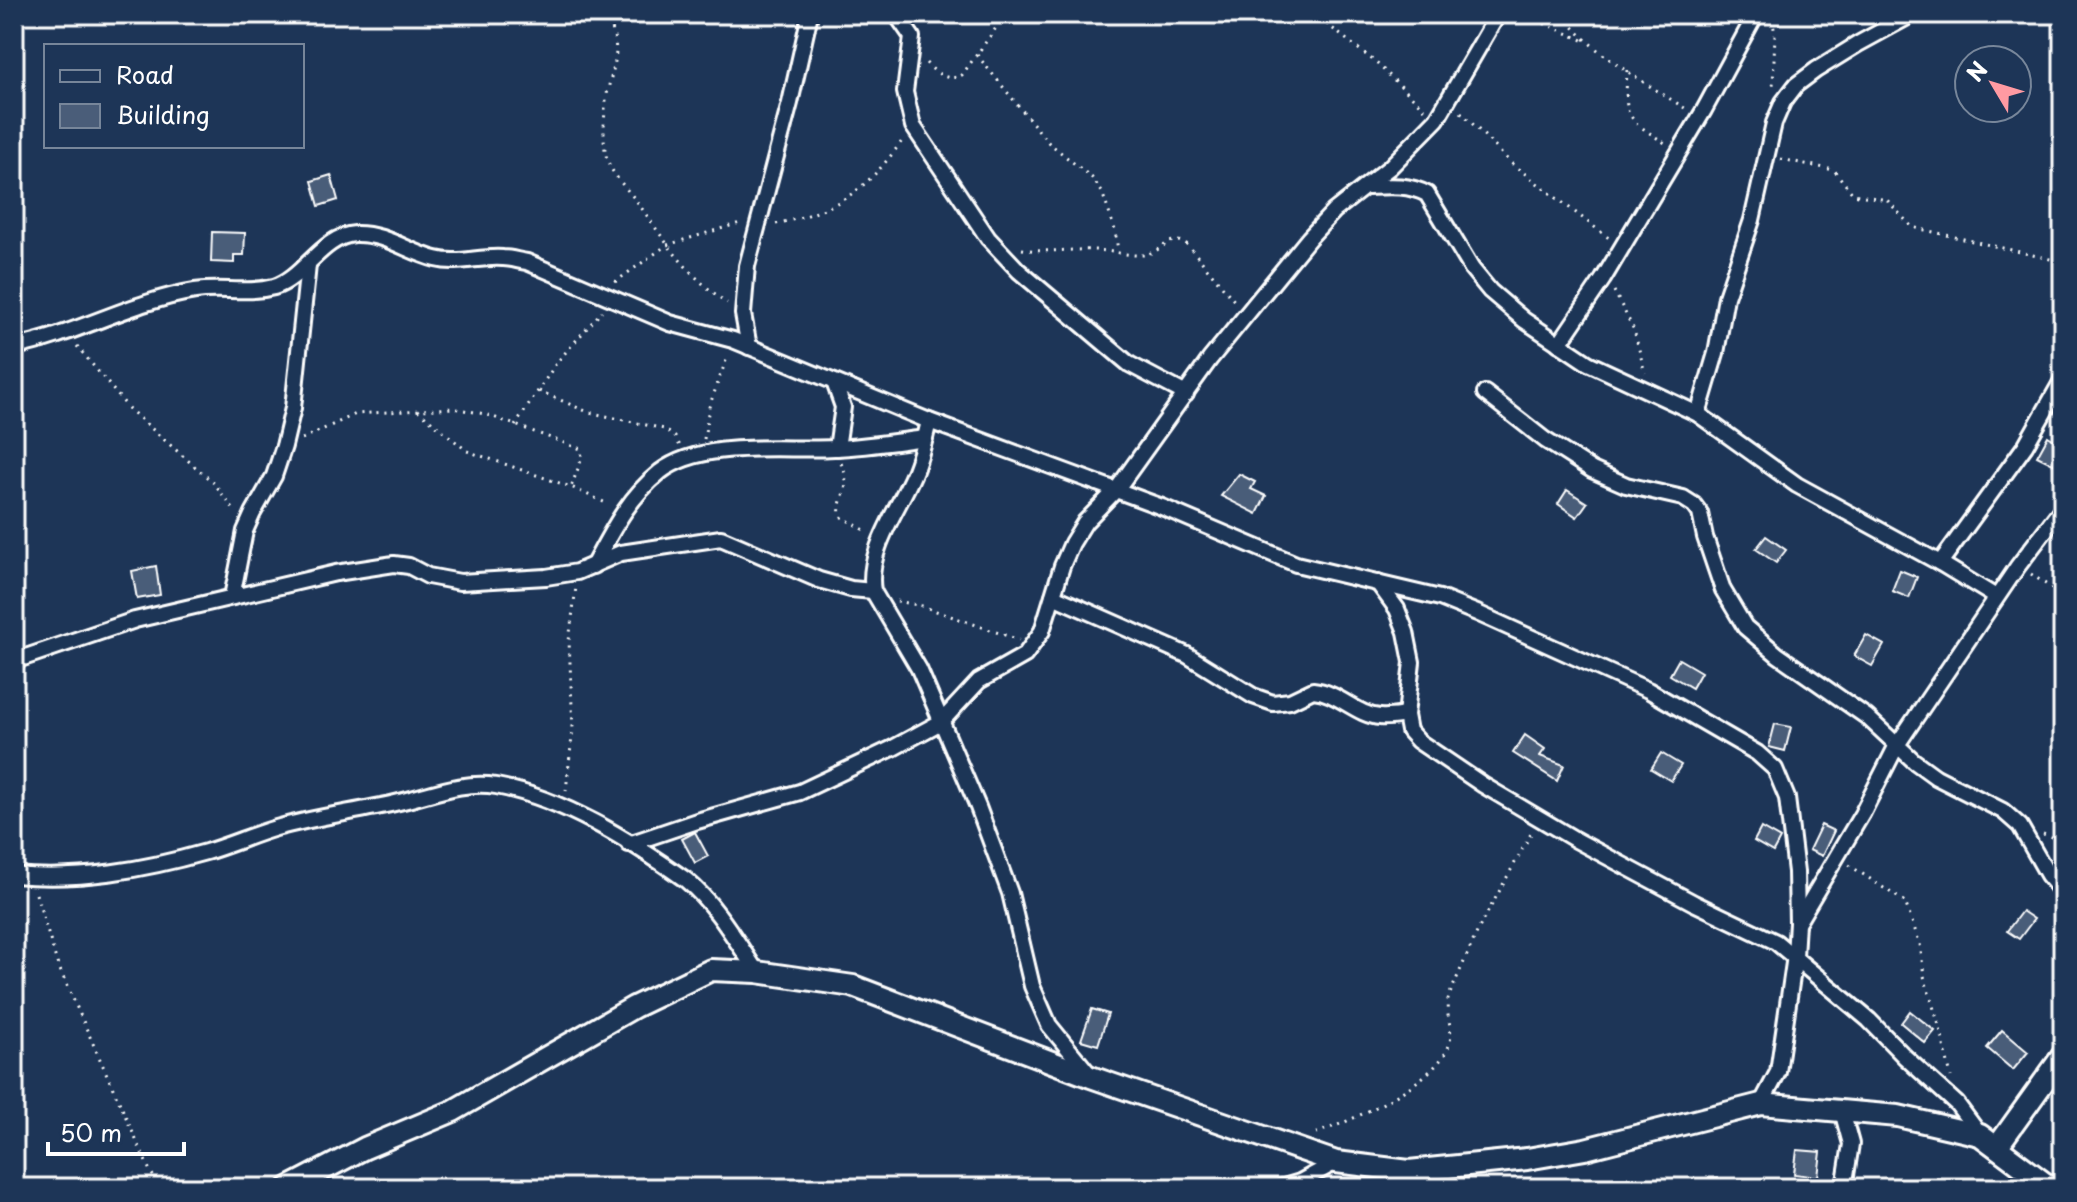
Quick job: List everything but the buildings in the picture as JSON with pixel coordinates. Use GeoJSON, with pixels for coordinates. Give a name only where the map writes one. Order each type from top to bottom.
{"type":"FeatureCollection","features":[{"type":"Feature","properties":{"kind":"street"},"geometry":{"type":"LineString","coordinates":[[749,347],[743,314],[747,266],[810,14]]}},
{"type":"Feature","properties":{"kind":"street"},"geometry":{"type":"LineString","coordinates":[[896,14],[912,37],[905,92],[913,126],[988,238],[1019,271],[1129,364],[1186,394]]}},
{"type":"Feature","properties":{"kind":"street"},"geometry":{"type":"LineString","coordinates":[[629,844],[800,792],[941,722],[979,681],[1025,655],[1042,631],[1072,543],[1085,522],[1117,489],[1210,359],[1309,238],[1334,211],[1367,187],[1418,141],[1437,119],[1498,14]]}},
{"type":"Feature","properties":{"kind":"street"},"geometry":{"type":"LineString","coordinates":[[1559,344],[1603,279],[1699,118],[1756,14]]}},
{"type":"Feature","properties":{"kind":"street"},"geometry":{"type":"LineString","coordinates":[[1698,414],[1716,353],[1726,297],[1752,220],[1774,123],[1783,102],[1806,78],[1858,44],[1913,14]]}},
{"type":"Feature","properties":{"kind":"street"},"geometry":{"type":"LineString","coordinates":[[1367,187],[1414,187],[1427,194],[1472,269],[1490,291],[1524,320],[1588,363],[1698,414],[1797,485],[1996,597]]}},
{"type":"Feature","properties":{"kind":"street"},"geometry":{"type":"LineString","coordinates":[[14,347],[67,334],[157,301],[197,291],[248,292],[277,286],[308,265],[328,246],[351,234],[374,236],[434,259],[453,262],[502,258],[527,262],[670,323],[733,340],[929,421],[1117,489],[1296,564],[1440,598],[1477,613],[1648,690],[1757,753],[1775,769],[1787,798],[1796,872],[1797,923],[1778,1072],[1761,1104]]}},
{"type":"Feature","properties":{"kind":"street"},"geometry":{"type":"LineString","coordinates":[[232,597],[245,531],[274,476],[293,408],[308,265]]}},
{"type":"Feature","properties":{"kind":"street"},"geometry":{"type":"LineString","coordinates":[[1940,563],[2025,446],[2063,379]]}},
{"type":"Feature","properties":{"kind":"street"},"geometry":{"type":"LineString","coordinates":[[834,382],[843,407],[840,448]]}},
{"type":"Feature","properties":{"kind":"street"},"geometry":{"type":"LineString","coordinates":[[1485,393],[1545,440],[1592,470],[1626,485],[1683,498],[1694,505],[1700,513],[1723,590],[1745,627],[1778,655],[1867,717],[1936,777],[1984,799],[2012,818],[2063,893]]}},
{"type":"Feature","properties":{"kind":"street"},"geometry":{"type":"LineString","coordinates":[[929,421],[913,475],[873,567],[875,594],[919,669],[972,793],[1010,893],[1032,986],[1049,1025],[1091,1077]]}},
{"type":"Feature","properties":{"kind":"street"},"geometry":{"type":"LineString","coordinates":[[593,566],[622,512],[663,470],[695,457],[750,449],[840,448],[925,438]]}},
{"type":"Feature","properties":{"kind":"street"},"geometry":{"type":"LineString","coordinates":[[1797,923],[1862,814],[1897,745],[1996,597],[2063,507]]}},
{"type":"Feature","properties":{"kind":"street"},"geometry":{"type":"LineString","coordinates":[[14,661],[135,620],[336,573],[394,564],[409,566],[428,576],[460,582],[577,572],[621,553],[721,538],[819,580],[875,594]]}},
{"type":"Feature","properties":{"kind":"street"},"geometry":{"type":"LineString","coordinates":[[1378,583],[1397,609],[1406,632],[1412,662],[1406,715],[1409,731],[1418,741],[1539,818],[1694,903],[1776,942],[1869,1020],[1957,1104],[1988,1141],[2051,1188]]}},
{"type":"Feature","properties":{"kind":"street"},"geometry":{"type":"LineString","coordinates":[[1053,596],[1187,655],[1253,696],[1273,703],[1290,701],[1313,690],[1337,697],[1369,715],[1406,715]]}},
{"type":"Feature","properties":{"kind":"street"},"geometry":{"type":"LineString","coordinates":[[14,875],[73,877],[139,870],[208,852],[276,828],[464,785],[495,786],[564,806],[664,864],[702,893],[757,972]]}},
{"type":"Feature","properties":{"kind":"street"},"geometry":{"type":"LineString","coordinates":[[288,1188],[365,1148],[453,1111],[634,1007],[711,970],[757,972],[853,986],[1091,1077],[1336,1162],[1409,1171],[1527,1159],[1585,1149],[1761,1104],[1898,1116],[1988,1141]]}},
{"type":"Feature","properties":{"kind":"street"},"geometry":{"type":"LineString","coordinates":[[1988,1141],[2063,1055]]}},
{"type":"Feature","properties":{"kind":"street"},"geometry":{"type":"LineString","coordinates":[[1842,1111],[1851,1144],[1844,1188]]}},
{"type":"Feature","properties":{"kind":"street"},"geometry":{"type":"LineString","coordinates":[[1280,1188],[1300,1182],[1336,1162]]}},
{"type":"Feature","properties":{"kind":"street"},"geometry":{"type":"LineString","coordinates":[[1409,1171],[1445,1188]]}},
{"type":"Feature","properties":{"kind":"path"},"geometry":{"type":"LineString","coordinates":[[607,14],[616,38],[616,64],[605,106],[608,163],[667,245],[699,283],[743,314]]}},
{"type":"Feature","properties":{"kind":"path"},"geometry":{"type":"LineString","coordinates":[[912,50],[930,67],[953,79],[962,75],[1006,14]]}},
{"type":"Feature","properties":{"kind":"path"},"geometry":{"type":"LineString","coordinates":[[1314,14],[1374,61],[1437,119]]}},
{"type":"Feature","properties":{"kind":"path"},"geometry":{"type":"LineString","coordinates":[[1522,14],[1588,42]]}},
{"type":"Feature","properties":{"kind":"path"},"geometry":{"type":"LineString","coordinates":[[1564,14],[1588,42],[1699,118]]}},
{"type":"Feature","properties":{"kind":"path"},"geometry":{"type":"LineString","coordinates":[[1771,14],[1775,33],[1774,123]]}},
{"type":"Feature","properties":{"kind":"path"},"geometry":{"type":"LineString","coordinates":[[977,55],[1048,142],[1092,178],[1102,192],[1115,230],[1118,251]]}},
{"type":"Feature","properties":{"kind":"path"},"geometry":{"type":"LineString","coordinates":[[1627,69],[1626,107],[1630,118],[1678,152]]}},
{"type":"Feature","properties":{"kind":"path"},"geometry":{"type":"LineString","coordinates":[[1450,101],[1511,163],[1621,247]]}},
{"type":"Feature","properties":{"kind":"path"},"geometry":{"type":"LineString","coordinates":[[515,426],[606,296],[667,245],[758,223],[808,216],[846,200],[879,172],[913,126]]}},
{"type":"Feature","properties":{"kind":"path"},"geometry":{"type":"LineString","coordinates":[[1767,155],[1834,170],[1853,194],[1887,200],[1912,227],[2063,262]]}},
{"type":"Feature","properties":{"kind":"path"},"geometry":{"type":"LineString","coordinates":[[988,238],[1035,251],[1118,251],[1147,255],[1179,239],[1188,245],[1246,315]]}},
{"type":"Feature","properties":{"kind":"path"},"geometry":{"type":"LineString","coordinates":[[1603,279],[1613,290],[1634,330],[1649,392]]}},
{"type":"Feature","properties":{"kind":"path"},"geometry":{"type":"LineString","coordinates":[[67,334],[129,409],[215,484],[229,500],[245,531]]}},
{"type":"Feature","properties":{"kind":"path"},"geometry":{"type":"LineString","coordinates":[[539,391],[588,412],[664,429],[695,457],[733,340]]}},
{"type":"Feature","properties":{"kind":"path"},"geometry":{"type":"LineString","coordinates":[[284,446],[356,414],[453,408],[485,414],[581,449],[582,458],[571,487]]}},
{"type":"Feature","properties":{"kind":"path"},"geometry":{"type":"LineString","coordinates":[[418,410],[467,451],[571,487],[622,512]]}},
{"type":"Feature","properties":{"kind":"path"},"geometry":{"type":"LineString","coordinates":[[840,448],[848,486],[840,516],[883,539]]}},
{"type":"Feature","properties":{"kind":"path"},"geometry":{"type":"LineString","coordinates":[[2018,566],[2063,596]]}},
{"type":"Feature","properties":{"kind":"path"},"geometry":{"type":"LineString","coordinates":[[564,806],[573,728],[569,641],[577,572]]}},
{"type":"Feature","properties":{"kind":"path"},"geometry":{"type":"LineString","coordinates":[[875,594],[922,606],[1034,645]]}},
{"type":"Feature","properties":{"kind":"path"},"geometry":{"type":"LineString","coordinates":[[1282,1144],[1324,1131],[1410,1088],[1435,1069],[1445,1056],[1451,1037],[1446,1005],[1449,996],[1478,930],[1539,818]]}},
{"type":"Feature","properties":{"kind":"path"},"geometry":{"type":"LineString","coordinates":[[1837,857],[1905,902],[1920,944],[1924,976],[1941,1032],[1957,1104]]}},
{"type":"Feature","properties":{"kind":"path"},"geometry":{"type":"LineString","coordinates":[[30,876],[57,963],[161,1188]]}}]}
